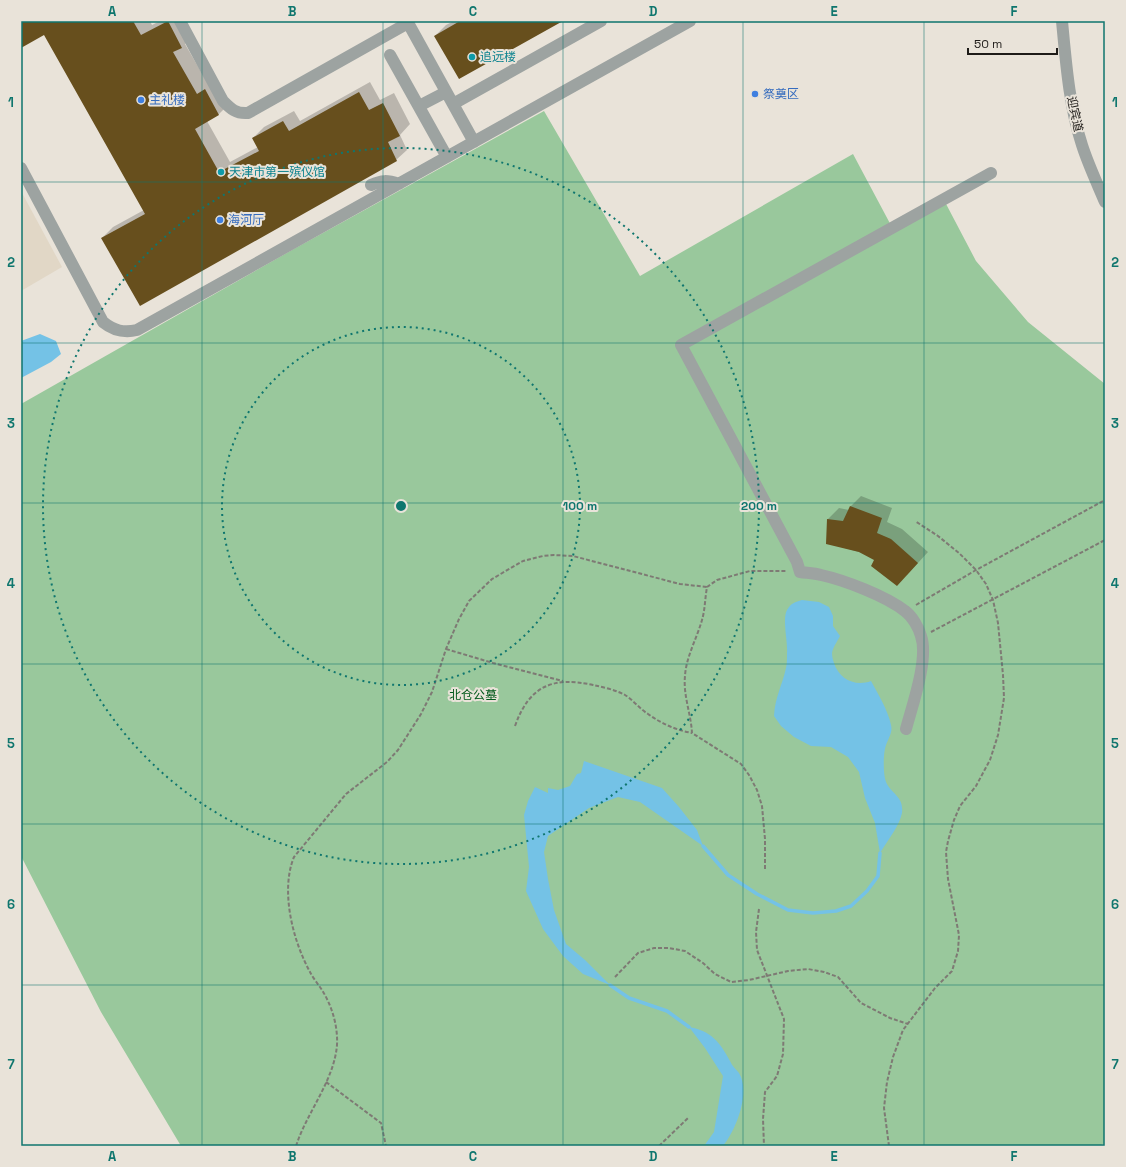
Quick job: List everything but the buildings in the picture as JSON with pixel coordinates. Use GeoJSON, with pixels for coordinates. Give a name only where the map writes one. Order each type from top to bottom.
{"type":"FeatureCollection","features":[{"type":"Feature","properties":{"kind":"street"},"geometry":{"type":"LineString","coordinates":[[180,21],[223,101],[231,110],[240,113],[248,113],[407,22],[474,142]]}},
{"type":"Feature","properties":{"kind":"street"},"geometry":{"type":"LineString","coordinates":[[21,168],[103,322],[119,331],[127,332],[137,330],[690,21]]}},
{"type":"Feature","properties":{"kind":"street","name":"迎宾道"},"geometry":{"type":"LineString","coordinates":[[1062,21],[1065,59],[1072,105],[1082,146],[1105,202]]}},
{"type":"Feature","properties":{"kind":"street"},"geometry":{"type":"LineString","coordinates":[[453,104],[597,22]]}},
{"type":"Feature","properties":{"kind":"street"},"geometry":{"type":"LineString","coordinates":[[390,55],[447,157]]}},
{"type":"Feature","properties":{"kind":"street"},"geometry":{"type":"LineString","coordinates":[[419,106],[446,92]]}},
{"type":"Feature","properties":{"kind":"street"},"geometry":{"type":"LineString","coordinates":[[906,729],[915,698],[923,654],[922,637],[916,624],[906,611],[864,589],[820,574],[800,572],[797,562],[681,345],[991,173]]}},
{"type":"Feature","properties":{"kind":"street"},"geometry":{"type":"LineString","coordinates":[[371,185],[379,181],[386,180],[399,184]]}},
{"type":"Feature","properties":{"kind":"path"},"geometry":{"type":"LineString","coordinates":[[906,611],[976,570],[1105,500]]}},
{"type":"Feature","properties":{"kind":"path"},"geometry":{"type":"LineString","coordinates":[[889,1146],[884,1108],[887,1082],[893,1057],[903,1030],[935,988],[952,971],[958,951],[959,935],[948,879],[946,852],[948,841],[960,806],[976,786],[990,760],[1002,719],[1004,698],[998,623],[993,600],[976,570],[960,552],[915,520]]}},
{"type":"Feature","properties":{"kind":"path"},"geometry":{"type":"LineString","coordinates":[[922,637],[1105,540]]}},
{"type":"Feature","properties":{"kind":"path"},"geometry":{"type":"LineString","coordinates":[[296,1146],[301,1132],[333,1067],[337,1044],[335,1024],[331,1007],[310,972],[293,932],[289,907],[290,868],[294,857],[346,794],[387,762],[398,750],[421,714],[432,692],[446,649],[459,618],[469,601],[492,579],[523,561],[554,555],[573,556],[680,584],[707,587],[717,580],[750,571],[800,572]]}},
{"type":"Feature","properties":{"kind":"path"},"geometry":{"type":"LineString","coordinates":[[692,733],[692,720],[685,690],[685,676],[687,663],[703,618],[707,587]]}},
{"type":"Feature","properties":{"kind":"path"},"geometry":{"type":"LineString","coordinates":[[446,649],[493,664],[566,681],[579,682],[612,690],[625,695],[648,715],[677,730],[692,733],[741,764],[757,790],[762,806],[765,839],[765,869]]}},
{"type":"Feature","properties":{"kind":"path"},"geometry":{"type":"LineString","coordinates":[[515,726],[519,712],[540,689],[553,683],[566,681]]}},
{"type":"Feature","properties":{"kind":"path"},"geometry":{"type":"LineString","coordinates":[[759,909],[756,932],[757,950],[784,1019],[783,1054],[777,1076],[765,1092],[763,1119],[764,1146]]}},
{"type":"Feature","properties":{"kind":"path"},"geometry":{"type":"LineString","coordinates":[[615,977],[638,953],[654,948],[669,948],[685,951],[703,962],[715,974],[731,982],[749,980],[788,971],[808,969],[824,972],[838,977],[861,1003],[890,1018],[908,1024]]}},
{"type":"Feature","properties":{"kind":"path"},"geometry":{"type":"LineString","coordinates":[[326,1082],[381,1123],[386,1146]]}},
{"type":"Feature","properties":{"kind":"path"},"geometry":{"type":"LineString","coordinates":[[659,1146],[688,1118]]}},
{"type":"Feature","properties":{"kind":"shaded area"},"geometry":{"type":"Polygon","coordinates":[[[21,191],[62,267],[21,291],[21,191]]]}},
{"type":"Feature","properties":{"kind":"green space","name":"北仓公墓"},"geometry":{"type":"Polygon","coordinates":[[[544,111],[640,276],[853,154],[894,231],[945,202],[976,261],[1028,322],[1105,384],[1105,1143],[1099,1146],[181,1146],[101,1012],[21,856],[21,404],[292,250],[544,111]]]}},
{"type":"Feature","properties":{"kind":"water"},"geometry":{"type":"Polygon","coordinates":[[[40,334],[56,341],[61,354],[51,362],[21,378],[21,341],[40,334]]]}},
{"type":"Feature","properties":{"kind":"water"},"geometry":{"type":"Polygon","coordinates":[[[802,600],[819,602],[829,607],[833,616],[833,626],[840,636],[832,653],[836,669],[848,680],[859,683],[871,681],[890,719],[891,730],[885,749],[884,774],[888,786],[901,803],[902,813],[896,829],[880,853],[875,823],[865,798],[859,772],[848,757],[831,747],[811,746],[794,737],[781,726],[774,716],[776,703],[787,665],[785,625],[786,614],[787,610],[792,604],[802,600]]]}},
{"type":"Feature","properties":{"kind":"water"},"geometry":{"type":"Polygon","coordinates":[[[584,761],[662,788],[697,830],[703,846],[640,802],[618,797],[589,808],[548,836],[544,852],[548,879],[554,910],[566,944],[585,960],[610,985],[583,974],[563,956],[543,929],[526,891],[529,867],[524,815],[528,801],[535,787],[548,793],[548,788],[558,790],[570,786],[577,774],[581,773],[584,761]]]}},
{"type":"Feature","properties":{"kind":"water"},"geometry":{"type":"Polygon","coordinates":[[[689,1027],[703,1031],[714,1038],[739,1073],[742,1081],[743,1100],[740,1111],[733,1131],[723,1146],[704,1146],[714,1132],[723,1076],[689,1027]]]}},
{"type":"Feature","properties":{"kind":"waterway"},"geometry":{"type":"LineString","coordinates":[[703,846],[728,875],[757,894],[788,910],[813,913],[836,911],[851,906],[867,891],[878,876],[880,853]]}},
{"type":"Feature","properties":{"kind":"waterway"},"geometry":{"type":"LineString","coordinates":[[610,985],[629,998],[667,1011],[689,1027]]}},
{"type":"Feature","properties":{"kind":"place","name":"追远楼"},"geometry":{"type":"Point","coordinates":[472,57]}},
{"type":"Feature","properties":{"kind":"place","name":"祭奠区"},"geometry":{"type":"Point","coordinates":[755,94]}},
{"type":"Feature","properties":{"kind":"place","name":"主礼楼"},"geometry":{"type":"Point","coordinates":[141,100]}},
{"type":"Feature","properties":{"kind":"place","name":"天津市第一殡仪馆"},"geometry":{"type":"Point","coordinates":[221,172]}},
{"type":"Feature","properties":{"kind":"place","name":"海河厅"},"geometry":{"type":"Point","coordinates":[220,220]}}]}
